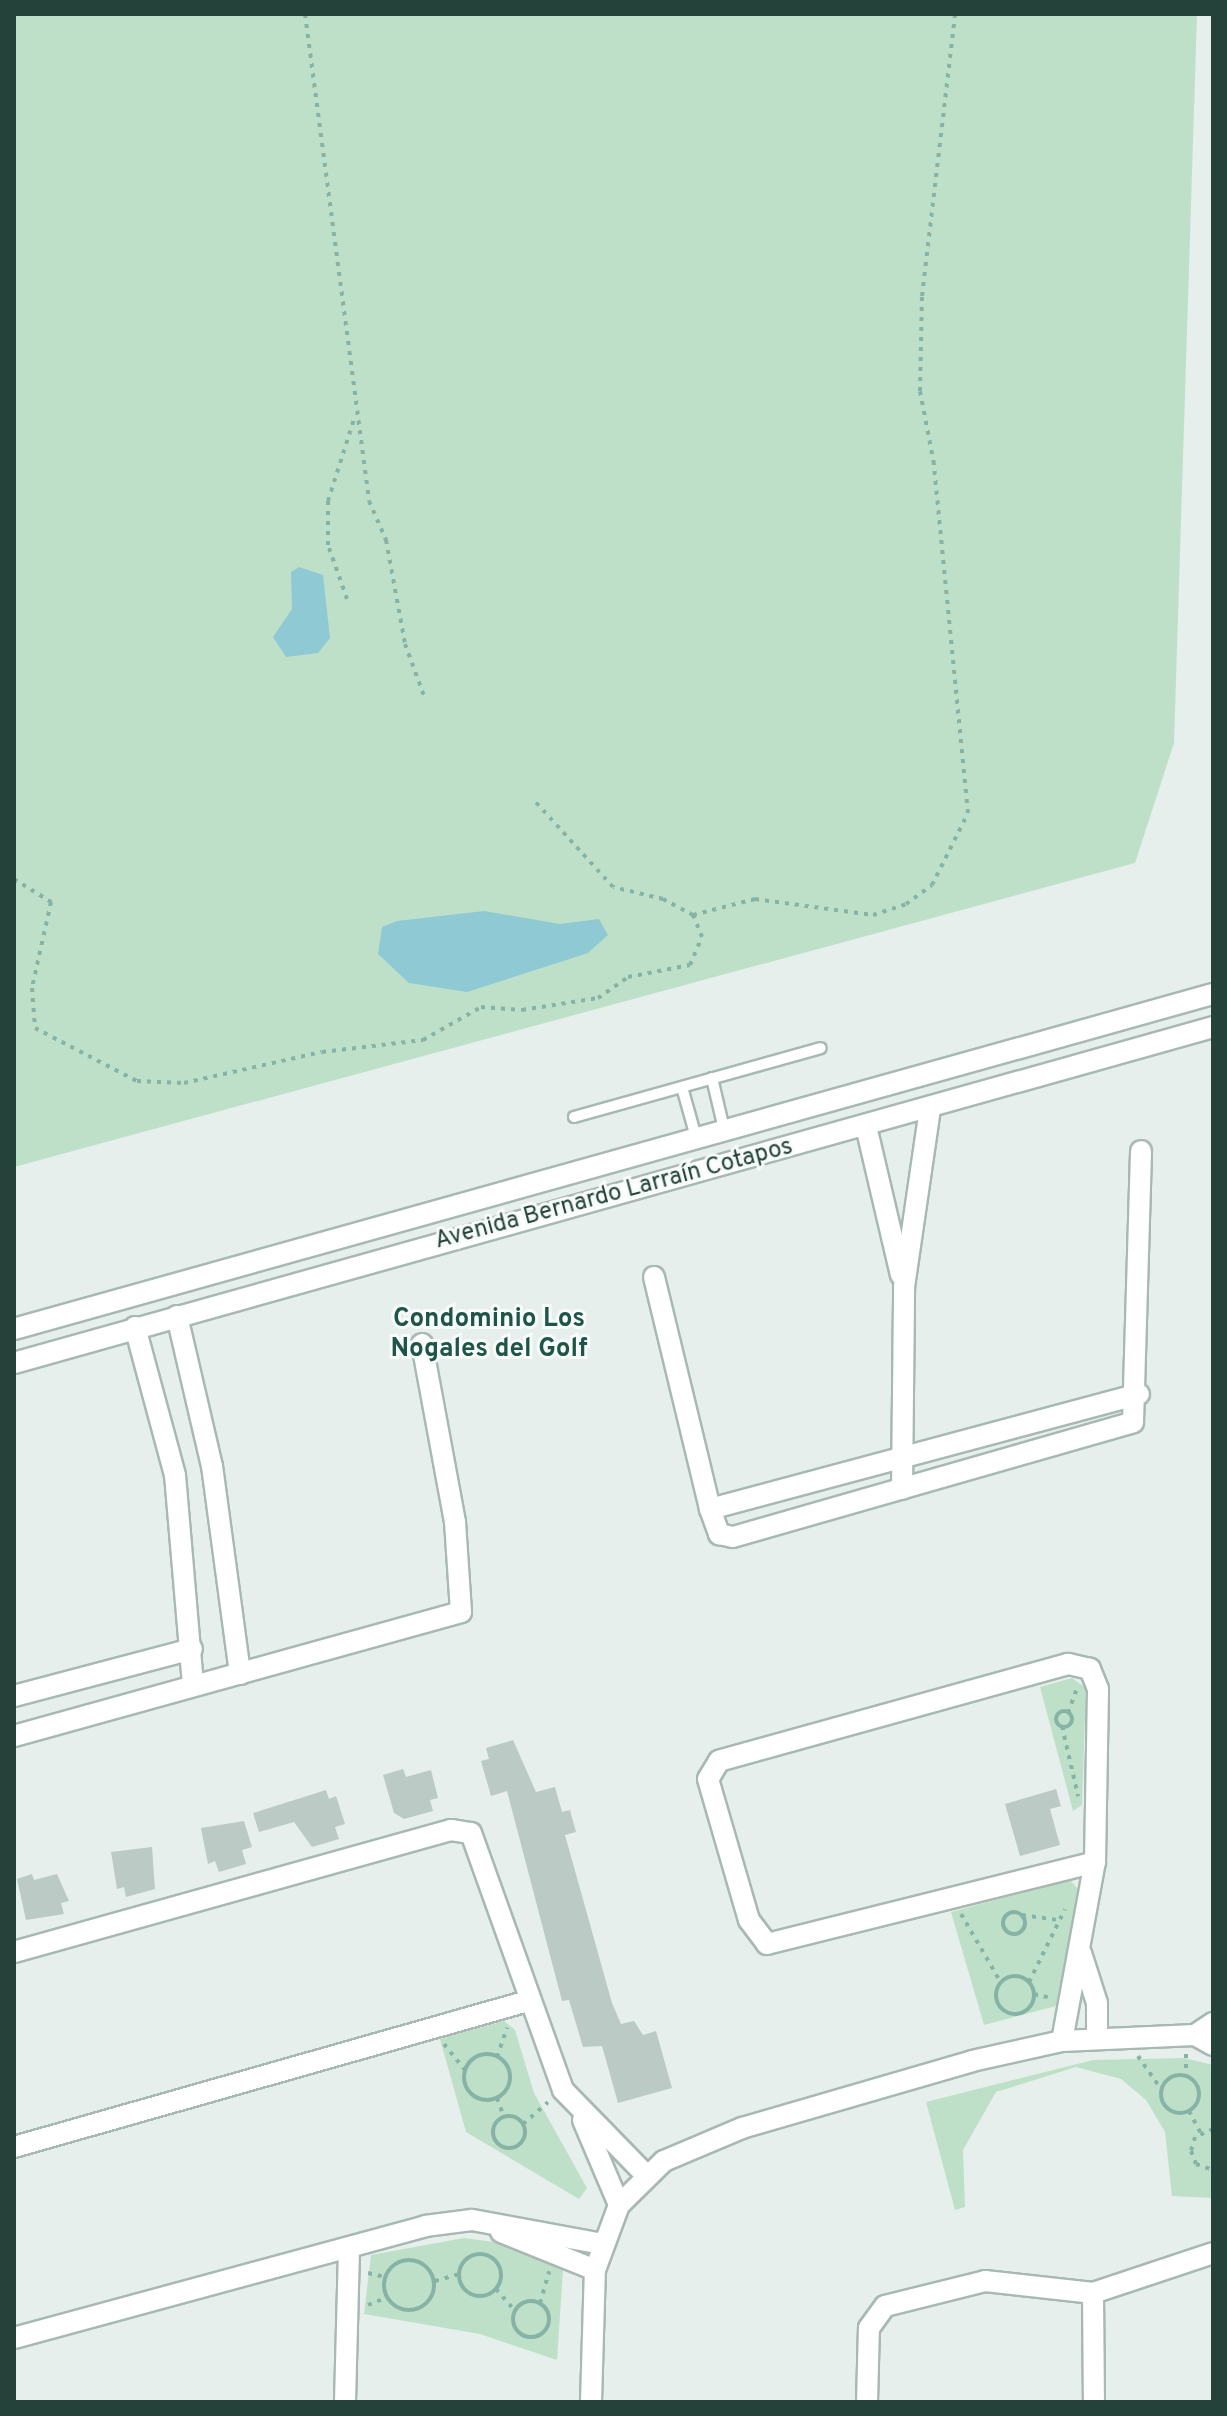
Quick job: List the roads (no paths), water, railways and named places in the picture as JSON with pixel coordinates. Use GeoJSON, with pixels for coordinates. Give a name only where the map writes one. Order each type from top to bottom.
{"type":"FeatureCollection","features":[{"type":"Feature","properties":{"kind":"street","name":"Avenida Bernardo Larraín Cotapos"},"geometry":{"type":"LineString","coordinates":[[14,1329],[554,1175],[1213,994]]}},
{"type":"Feature","properties":{"kind":"street"},"geometry":{"type":"LineString","coordinates":[[1138,1015],[1146,1047]]}},
{"type":"Feature","properties":{"kind":"street","name":"Avenida Bernardo Larraín Cotapos"},"geometry":{"type":"LineString","coordinates":[[14,1363],[1213,1027]]}},
{"type":"Feature","properties":{"kind":"street"},"geometry":{"type":"LineString","coordinates":[[1066,1035],[1074,1067]]}},
{"type":"Feature","properties":{"kind":"street"},"geometry":{"type":"LineString","coordinates":[[902,1489],[904,1287],[930,1108]]}},
{"type":"Feature","properties":{"kind":"street"},"geometry":{"type":"LineString","coordinates":[[866,1126],[904,1287]]}},
{"type":"Feature","properties":{"kind":"street"},"geometry":{"type":"LineString","coordinates":[[654,1277],[710,1509],[719,1534],[728,1537],[1129,1426],[1139,1394],[1141,1151]]}},
{"type":"Feature","properties":{"kind":"street"},"geometry":{"type":"LineString","coordinates":[[554,1175],[563,1209]]}},
{"type":"Feature","properties":{"kind":"street"},"geometry":{"type":"LineString","coordinates":[[177,1316],[212,1466],[240,1674]]}},
{"type":"Feature","properties":{"kind":"street"},"geometry":{"type":"LineString","coordinates":[[135,1327],[175,1475],[193,1685]]}},
{"type":"Feature","properties":{"kind":"street"},"geometry":{"type":"LineString","coordinates":[[14,1736],[461,1612],[455,1522],[422,1344]]}},
{"type":"Feature","properties":{"kind":"street"},"geometry":{"type":"LineString","coordinates":[[710,1509],[901,1455],[1139,1394]]}},
{"type":"Feature","properties":{"kind":"street"},"geometry":{"type":"LineString","coordinates":[[14,1696],[192,1649]]}},
{"type":"Feature","properties":{"kind":"street"},"geometry":{"type":"LineString","coordinates":[[1062,2041],[1081,1953],[1095,1862],[1098,1682],[1074,1663],[719,1761],[710,1772],[713,1801],[761,1942],[781,1945],[1095,1862]]}},
{"type":"Feature","properties":{"kind":"street"},"geometry":{"type":"LineString","coordinates":[[14,1952],[461,1830],[477,1838],[528,2001],[563,2090],[580,2113],[645,2174]]}},
{"type":"Feature","properties":{"kind":"street"},"geometry":{"type":"LineString","coordinates":[[1081,1953],[1097,2003],[1097,2038]]}},
{"type":"Feature","properties":{"kind":"street"},"geometry":{"type":"LineString","coordinates":[[14,2147],[434,2031],[528,2001]]}},
{"type":"Feature","properties":{"kind":"street"},"geometry":{"type":"LineString","coordinates":[[591,2402],[595,2270],[603,2244],[619,2205],[645,2174],[695,2143],[1062,2041],[1129,2036],[1204,2040],[1213,2023]]}},
{"type":"Feature","properties":{"kind":"street"},"geometry":{"type":"LineString","coordinates":[[580,2113],[619,2205]]}},
{"type":"Feature","properties":{"kind":"street"},"geometry":{"type":"LineString","coordinates":[[14,2338],[349,2248],[472,2220],[603,2244]]}},
{"type":"Feature","properties":{"kind":"street"},"geometry":{"type":"LineString","coordinates":[[472,2220],[595,2270]]}},
{"type":"Feature","properties":{"kind":"street"},"geometry":{"type":"LineString","coordinates":[[345,2402],[349,2248]]}},
{"type":"Feature","properties":{"kind":"street"},"geometry":{"type":"LineString","coordinates":[[867,2402],[869,2328],[885,2306],[985,2281],[1093,2293],[1211,2258]]}},
{"type":"Feature","properties":{"kind":"street"},"geometry":{"type":"LineString","coordinates":[[1093,2293],[1094,2402]]}},
{"type":"Feature","properties":{"kind":"lane"},"geometry":{"type":"LineString","coordinates":[[574,1117],[821,1048]]}},
{"type":"Feature","properties":{"kind":"lane"},"geometry":{"type":"LineString","coordinates":[[712,1078],[724,1129]]}},
{"type":"Feature","properties":{"kind":"lane"},"geometry":{"type":"LineString","coordinates":[[682,1087],[696,1137]]}},
{"type":"Feature","properties":{"kind":"water"},"geometry":{"type":"Polygon","coordinates":[[[299,567],[323,575],[330,638],[318,653],[286,657],[273,637],[292,609],[291,572],[299,567]]]}},
{"type":"Feature","properties":{"kind":"water"},"geometry":{"type":"Polygon","coordinates":[[[484,911],[560,924],[599,919],[608,935],[588,953],[467,992],[409,983],[378,954],[382,927],[397,921],[484,911]]]}},
{"type":"Feature","properties":{"kind":"district","name":"Condominio Los Nogales del Golf"},"geometry":{"type":"Point","coordinates":[489,1335]}}]}
